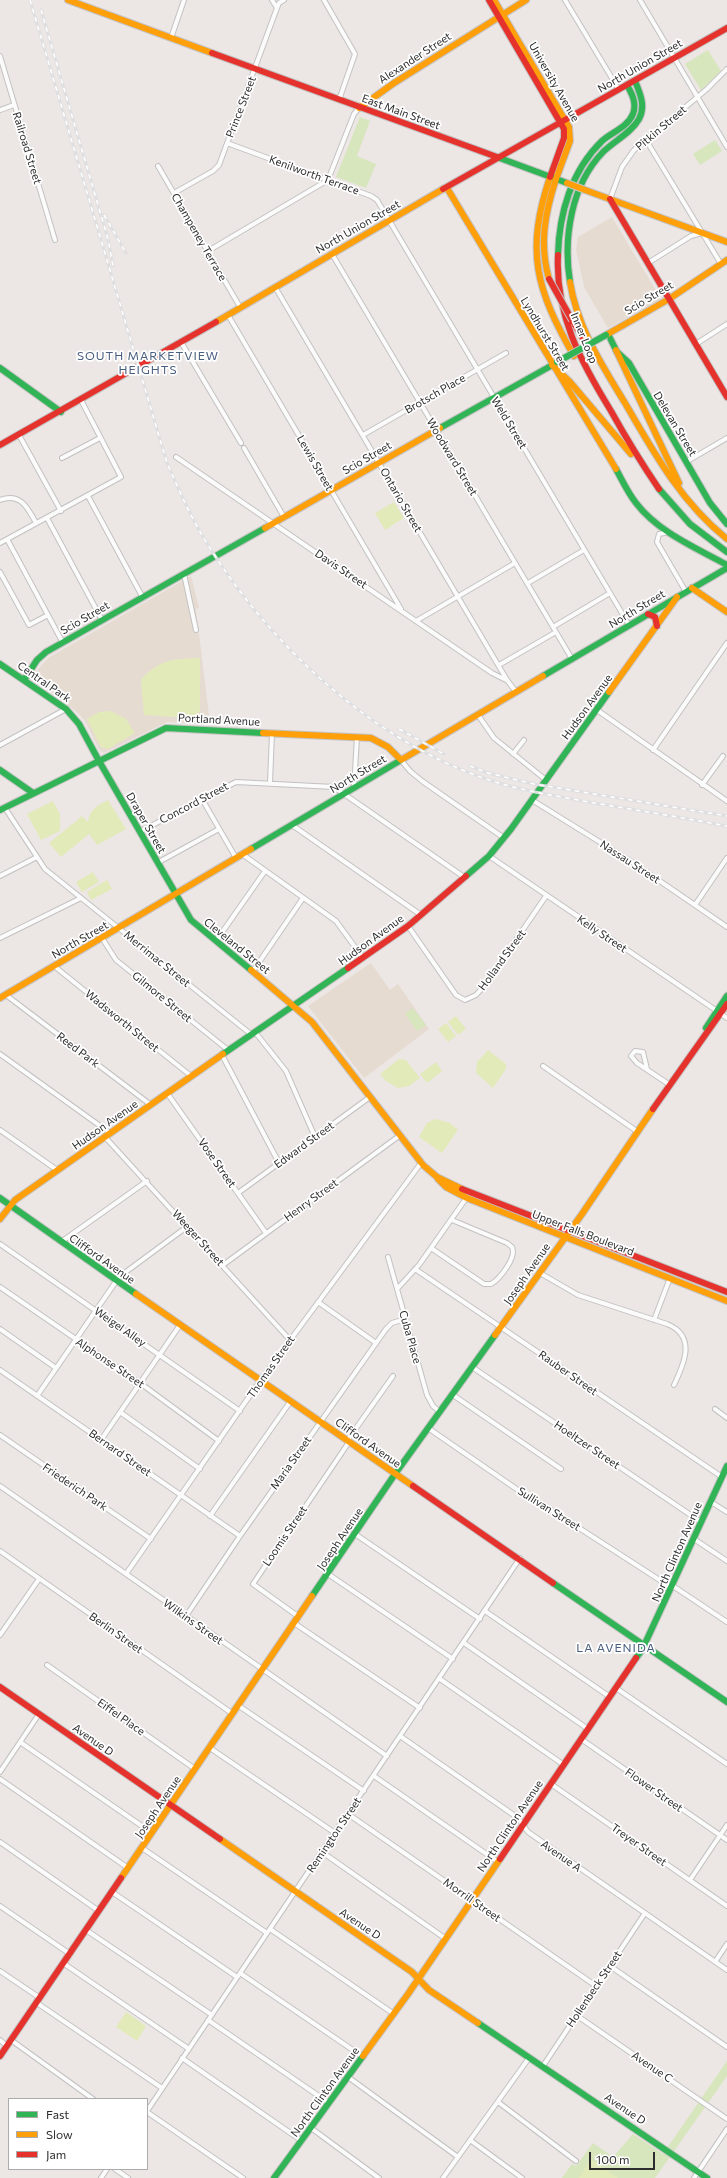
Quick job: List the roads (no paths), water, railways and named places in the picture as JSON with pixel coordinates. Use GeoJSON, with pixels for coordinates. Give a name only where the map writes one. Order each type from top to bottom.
{"type":"FeatureCollection","features":[{"type":"Feature","properties":{"kind":"main road","name":"East Main Street"},"geometry":{"type":"LineString","coordinates":[[68,0],[727,242]]}},
{"type":"Feature","properties":{"kind":"main road","name":"University Avenue"},"geometry":{"type":"LineString","coordinates":[[489,0],[501,16],[563,122],[570,130],[570,138],[546,213],[543,232],[544,260],[549,279],[572,320],[620,394]]}},
{"type":"Feature","properties":{"kind":"main road","name":"University Avenue"},"geometry":{"type":"LineString","coordinates":[[494,0],[501,16]]}},
{"type":"Feature","properties":{"kind":"main road","name":"Alexander Street"},"geometry":{"type":"LineString","coordinates":[[359,108],[394,83],[526,0]]}},
{"type":"Feature","properties":{"kind":"main road","name":"North Union Street"},"geometry":{"type":"LineString","coordinates":[[0,445],[81,400],[389,220],[727,28]]}},
{"type":"Feature","properties":{"kind":"main road","name":"Inner Loop"},"geometry":{"type":"LineString","coordinates":[[635,81],[643,101],[641,116],[634,128],[606,148],[589,170],[574,207],[568,245],[570,281],[577,312],[592,345],[675,485],[692,508],[710,526],[727,539]]}},
{"type":"Feature","properties":{"kind":"main road","name":"Inner Loop"},"geometry":{"type":"LineString","coordinates":[[627,85],[635,102],[632,116],[626,124],[596,147],[580,171],[564,208],[557,257],[560,297],[570,337],[584,366],[654,484],[669,503],[689,524],[727,552]]}},
{"type":"Feature","properties":{"kind":"main road","name":"University Avenue"},"geometry":{"type":"LineString","coordinates":[[563,122],[564,135],[540,204],[536,230],[536,262],[540,286],[556,326],[617,422]]}},
{"type":"Feature","properties":{"kind":"main road","name":"Lyndhurst Street"},"geometry":{"type":"LineString","coordinates":[[447,188],[555,363],[627,490],[647,515],[668,532],[727,566]]}},
{"type":"Feature","properties":{"kind":"main road"},"geometry":{"type":"LineString","coordinates":[[610,199],[727,397]]}},
{"type":"Feature","properties":{"kind":"main road","name":"Scio Street"},"geometry":{"type":"LineString","coordinates":[[24,680],[42,655],[669,299],[727,260]]}},
{"type":"Feature","properties":{"kind":"main road","name":"Delevan Street"},"geometry":{"type":"LineString","coordinates":[[607,334],[616,350],[629,363],[713,507],[727,524]]}},
{"type":"Feature","properties":{"kind":"main road"},"geometry":{"type":"LineString","coordinates":[[616,350],[678,482],[710,526]]}},
{"type":"Feature","properties":{"kind":"main road"},"geometry":{"type":"LineString","coordinates":[[555,363],[614,433],[654,484]]}},
{"type":"Feature","properties":{"kind":"main road"},"geometry":{"type":"LineString","coordinates":[[0,368],[60,412]]}},
{"type":"Feature","properties":{"kind":"main road","name":"North Street"},"geometry":{"type":"LineString","coordinates":[[3,996],[686,592],[727,566]]}},
{"type":"Feature","properties":{"kind":"main road"},"geometry":{"type":"LineString","coordinates":[[692,588],[727,612]]}},
{"type":"Feature","properties":{"kind":"main road","name":"Hudson Avenue"},"geometry":{"type":"LineString","coordinates":[[0,1219],[9,1206],[57,1170],[228,1050],[363,959],[408,926],[489,856],[504,838],[597,710],[676,597]]}},
{"type":"Feature","properties":{"kind":"main road"},"geometry":{"type":"LineString","coordinates":[[648,614],[654,617],[657,626]]}},
{"type":"Feature","properties":{"kind":"main road","name":"Central Park"},"geometry":{"type":"LineString","coordinates":[[0,664],[66,709],[79,724],[99,761]]}},
{"type":"Feature","properties":{"kind":"main road","name":"Portland Avenue"},"geometry":{"type":"LineString","coordinates":[[2,809],[166,728],[376,740],[392,750],[401,760]]}},
{"type":"Feature","properties":{"kind":"main road","name":"Draper Street"},"geometry":{"type":"LineString","coordinates":[[99,761],[175,895]]}},
{"type":"Feature","properties":{"kind":"main road"},"geometry":{"type":"LineString","coordinates":[[0,770],[34,793]]}},
{"type":"Feature","properties":{"kind":"main road","name":"Cleveland Street"},"geometry":{"type":"LineString","coordinates":[[175,895],[191,920],[294,1006]]}},
{"type":"Feature","properties":{"kind":"main road","name":"Joseph Avenue"},"geometry":{"type":"LineString","coordinates":[[0,2056],[395,1474],[502,1327],[638,1132],[719,1012],[727,996]]}},
{"type":"Feature","properties":{"kind":"main road","name":"Joseph Avenue"},"geometry":{"type":"LineString","coordinates":[[719,1012],[727,1004]]}},
{"type":"Feature","properties":{"kind":"main road","name":"Upper Falls Boulevard"},"geometry":{"type":"LineString","coordinates":[[294,1006],[317,1027],[399,1136],[421,1163],[446,1187],[467,1198],[727,1300]]}},
{"type":"Feature","properties":{"kind":"main road","name":"Upper Falls Boulevard"},"geometry":{"type":"LineString","coordinates":[[436,1177],[470,1192],[727,1292]]}},
{"type":"Feature","properties":{"kind":"main road","name":"Clifford Avenue"},"geometry":{"type":"LineString","coordinates":[[0,1198],[60,1242],[290,1402],[520,1558],[644,1646],[727,1702]]}},
{"type":"Feature","properties":{"kind":"main road","name":"North Clinton Avenue"},"geometry":{"type":"LineString","coordinates":[[274,2178],[394,2014],[644,1646],[727,1466]]}},
{"type":"Feature","properties":{"kind":"main road","name":"Avenue D"},"geometry":{"type":"LineString","coordinates":[[0,1688],[412,1972],[429,1990],[707,2178]]}},
{"type":"Feature","properties":{"kind":"street"},"geometry":{"type":"LineString","coordinates":[[171,38],[184,0]]}},
{"type":"Feature","properties":{"kind":"street"},"geometry":{"type":"LineString","coordinates":[[272,0],[277,8]]}},
{"type":"Feature","properties":{"kind":"street","name":"Prince Street"},"geometry":{"type":"LineString","coordinates":[[174,193],[216,169],[220,162],[277,8],[284,0]]}},
{"type":"Feature","properties":{"kind":"street"},"geometry":{"type":"LineString","coordinates":[[324,0],[355,54],[339,100]]}},
{"type":"Feature","properties":{"kind":"street"},"geometry":{"type":"LineString","coordinates":[[565,0],[619,90]]}},
{"type":"Feature","properties":{"kind":"street"},"geometry":{"type":"LineString","coordinates":[[640,0],[697,98],[726,142],[727,147]]}},
{"type":"Feature","properties":{"kind":"street","name":"Railroad Street"},"geometry":{"type":"LineString","coordinates":[[0,56],[55,240]]}},
{"type":"Feature","properties":{"kind":"street","name":"Pitkin Street"},"geometry":{"type":"LineString","coordinates":[[610,199],[625,162],[634,150],[697,98],[727,69]]}},
{"type":"Feature","properties":{"kind":"street"},"geometry":{"type":"LineString","coordinates":[[0,110],[14,105]]}},
{"type":"Feature","properties":{"kind":"street","name":"Alexander Street"},"geometry":{"type":"LineString","coordinates":[[328,180],[354,114],[359,108]]}},
{"type":"Feature","properties":{"kind":"street"},"geometry":{"type":"LineString","coordinates":[[646,140],[721,264]]}},
{"type":"Feature","properties":{"kind":"street","name":"Kenilworth Terrace"},"geometry":{"type":"LineString","coordinates":[[227,143],[371,196],[379,204],[389,220]]}},
{"type":"Feature","properties":{"kind":"street","name":"Champeney Terrace"},"geometry":{"type":"LineString","coordinates":[[158,166],[240,307]]}},
{"type":"Feature","properties":{"kind":"street"},"geometry":{"type":"LineString","coordinates":[[208,251],[328,180]]}},
{"type":"Feature","properties":{"kind":"street","name":"Weld Street"},"geometry":{"type":"LineString","coordinates":[[389,220],[629,625]]}},
{"type":"Feature","properties":{"kind":"street"},"geometry":{"type":"LineString","coordinates":[[648,263],[691,236],[702,232]]}},
{"type":"Feature","properties":{"kind":"street","name":"Woodward Street"},"geometry":{"type":"LineString","coordinates":[[332,254],[572,659]]}},
{"type":"Feature","properties":{"kind":"street","name":"Ontario Street"},"geometry":{"type":"LineString","coordinates":[[275,287],[507,680],[516,692]]}},
{"type":"Feature","properties":{"kind":"street","name":"Lewis Street"},"geometry":{"type":"LineString","coordinates":[[228,314],[402,611]]}},
{"type":"Feature","properties":{"kind":"street"},"geometry":{"type":"LineString","coordinates":[[696,344],[727,324]]}},
{"type":"Feature","properties":{"kind":"street"},"geometry":{"type":"LineString","coordinates":[[181,342],[241,443]]}},
{"type":"Feature","properties":{"kind":"street","name":"Brotsch Place"},"geometry":{"type":"LineString","coordinates":[[363,435],[506,353]]}},
{"type":"Feature","properties":{"kind":"street"},"geometry":{"type":"LineString","coordinates":[[0,543],[121,477],[81,400]]}},
{"type":"Feature","properties":{"kind":"street"},"geometry":{"type":"LineString","coordinates":[[18,435],[61,511]]}},
{"type":"Feature","properties":{"kind":"street"},"geometry":{"type":"LineString","coordinates":[[62,458],[100,438]]}},
{"type":"Feature","properties":{"kind":"street"},"geometry":{"type":"LineString","coordinates":[[686,462],[727,438]]}},
{"type":"Feature","properties":{"kind":"street"},"geometry":{"type":"LineString","coordinates":[[244,448],[284,517]]}},
{"type":"Feature","properties":{"kind":"street","name":"Davis Street"},"geometry":{"type":"LineString","coordinates":[[176,457],[492,673],[507,680]]}},
{"type":"Feature","properties":{"kind":"street"},"geometry":{"type":"LineString","coordinates":[[88,496],[143,598]]}},
{"type":"Feature","properties":{"kind":"street"},"geometry":{"type":"LineString","coordinates":[[0,500],[10,498],[22,501],[36,523]]}},
{"type":"Feature","properties":{"kind":"street"},"geometry":{"type":"LineString","coordinates":[[46,518],[102,620]]}},
{"type":"Feature","properties":{"kind":"street"},"geometry":{"type":"LineString","coordinates":[[668,532],[659,534],[657,542],[686,592]]}},
{"type":"Feature","properties":{"kind":"street"},"geometry":{"type":"LineString","coordinates":[[7,539],[63,643]]}},
{"type":"Feature","properties":{"kind":"street"},"geometry":{"type":"LineString","coordinates":[[528,583],[584,550]]}},
{"type":"Feature","properties":{"kind":"street"},"geometry":{"type":"LineString","coordinates":[[416,621],[515,562]]}},
{"type":"Feature","properties":{"kind":"street"},"geometry":{"type":"LineString","coordinates":[[0,572],[29,625],[48,614]]}},
{"type":"Feature","properties":{"kind":"street"},"geometry":{"type":"LineString","coordinates":[[184,574],[196,630]]}},
{"type":"Feature","properties":{"kind":"street"},"geometry":{"type":"LineString","coordinates":[[499,666],[610,593]]}},
{"type":"Feature","properties":{"kind":"street"},"geometry":{"type":"LineString","coordinates":[[653,750],[727,643]]}},
{"type":"Feature","properties":{"kind":"street"},"geometry":{"type":"LineString","coordinates":[[0,745],[66,709]]}},
{"type":"Feature","properties":{"kind":"street"},"geometry":{"type":"LineString","coordinates":[[597,710],[702,785],[727,801]]}},
{"type":"Feature","properties":{"kind":"street"},"geometry":{"type":"LineString","coordinates":[[478,715],[494,738],[546,780]]}},
{"type":"Feature","properties":{"kind":"street"},"geometry":{"type":"LineString","coordinates":[[270,783],[272,734]]}},
{"type":"Feature","properties":{"kind":"street"},"geometry":{"type":"LineString","coordinates":[[354,788],[357,738]]}},
{"type":"Feature","properties":{"kind":"street"},"geometry":{"type":"LineString","coordinates":[[513,754],[524,740]]}},
{"type":"Feature","properties":{"kind":"street"},"geometry":{"type":"LineString","coordinates":[[702,785],[722,756]]}},
{"type":"Feature","properties":{"kind":"street"},"geometry":{"type":"LineString","coordinates":[[401,760],[410,772],[504,838]]}},
{"type":"Feature","properties":{"kind":"street","name":"Concord Street"},"geometry":{"type":"LineString","coordinates":[[140,832],[236,782],[334,787],[464,877]]}},
{"type":"Feature","properties":{"kind":"street"},"geometry":{"type":"LineString","coordinates":[[202,799],[236,858]]}},
{"type":"Feature","properties":{"kind":"street","name":"Nassau Street"},"geometry":{"type":"LineString","coordinates":[[532,800],[624,857],[727,926]]}},
{"type":"Feature","properties":{"kind":"street","name":"Merrimac Street"},"geometry":{"type":"LineString","coordinates":[[2,809],[38,857],[45,869],[253,1034],[286,1071],[315,1137]]}},
{"type":"Feature","properties":{"kind":"street"},"geometry":{"type":"LineString","coordinates":[[292,825],[421,915]]}},
{"type":"Feature","properties":{"kind":"street"},"geometry":{"type":"LineString","coordinates":[[157,863],[219,829]]}},
{"type":"Feature","properties":{"kind":"street"},"geometry":{"type":"LineString","coordinates":[[242,854],[336,920],[363,959]]}},
{"type":"Feature","properties":{"kind":"street","name":"Kelly Street"},"geometry":{"type":"LineString","coordinates":[[489,856],[727,1018]]}},
{"type":"Feature","properties":{"kind":"street"},"geometry":{"type":"LineString","coordinates":[[0,876],[38,857]]}},
{"type":"Feature","properties":{"kind":"street"},"geometry":{"type":"LineString","coordinates":[[695,905],[727,858]]}},
{"type":"Feature","properties":{"kind":"street"},"geometry":{"type":"LineString","coordinates":[[216,942],[265,871]]}},
{"type":"Feature","properties":{"kind":"street","name":"Holland Street"},"geometry":{"type":"LineString","coordinates":[[408,926],[456,994],[465,1000],[476,995],[485,985],[546,896]]}},
{"type":"Feature","properties":{"kind":"street"},"geometry":{"type":"LineString","coordinates":[[0,938],[80,898]]}},
{"type":"Feature","properties":{"kind":"street"},"geometry":{"type":"LineString","coordinates":[[253,971],[304,898]]}},
{"type":"Feature","properties":{"kind":"street","name":"Gilmore Street"},"geometry":{"type":"LineString","coordinates":[[102,938],[116,960],[228,1050]]}},
{"type":"Feature","properties":{"kind":"street","name":"Wadsworth Street"},"geometry":{"type":"LineString","coordinates":[[54,966],[191,1076]]}},
{"type":"Feature","properties":{"kind":"street","name":"Reed Park"},"geometry":{"type":"LineString","coordinates":[[3,996],[151,1105]]}},
{"type":"Feature","properties":{"kind":"street"},"geometry":{"type":"LineString","coordinates":[[647,1069],[643,1052],[635,1051],[631,1056],[633,1059],[647,1069],[670,1085]]}},
{"type":"Feature","properties":{"kind":"street","name":"Weeger Street"},"geometry":{"type":"LineString","coordinates":[[0,1054],[108,1135],[147,1181],[290,1340]]}},
{"type":"Feature","properties":{"kind":"street"},"geometry":{"type":"LineString","coordinates":[[222,1055],[278,1163]]}},
{"type":"Feature","properties":{"kind":"street"},"geometry":{"type":"LineString","coordinates":[[543,1066],[638,1132]]}},
{"type":"Feature","properties":{"kind":"street","name":"Vose Street"},"geometry":{"type":"LineString","coordinates":[[167,1093],[266,1233]]}},
{"type":"Feature","properties":{"kind":"street","name":"Edward Street"},"geometry":{"type":"LineString","coordinates":[[238,1193],[370,1097]]}},
{"type":"Feature","properties":{"kind":"street"},"geometry":{"type":"LineString","coordinates":[[0,1130],[57,1170]]}},
{"type":"Feature","properties":{"kind":"street","name":"Henry Street"},"geometry":{"type":"LineString","coordinates":[[223,1265],[399,1136]]}},
{"type":"Feature","properties":{"kind":"street","name":"Thomas Street"},"geometry":{"type":"LineString","coordinates":[[126,1574],[260,1381],[421,1163]]}},
{"type":"Feature","properties":{"kind":"street"},"geometry":{"type":"LineString","coordinates":[[60,1242],[147,1181]]}},
{"type":"Feature","properties":{"kind":"street"},"geometry":{"type":"LineString","coordinates":[[397,1289],[431,1248],[452,1220],[470,1192]]}},
{"type":"Feature","properties":{"kind":"street"},"geometry":{"type":"LineString","coordinates":[[431,1248],[484,1284],[490,1285],[496,1280],[512,1257],[512,1247],[506,1242],[452,1220]]}},
{"type":"Feature","properties":{"kind":"street"},"geometry":{"type":"LineString","coordinates":[[37,1396],[116,1281],[124,1272],[188,1226]]}},
{"type":"Feature","properties":{"kind":"street","name":"Weigel Alley"},"geometry":{"type":"LineString","coordinates":[[0,1244],[240,1411]]}},
{"type":"Feature","properties":{"kind":"street","name":"Cuba Place"},"geometry":{"type":"LineString","coordinates":[[388,1257],[428,1397],[440,1412]]}},
{"type":"Feature","properties":{"kind":"street","name":"Rauber Street"},"geometry":{"type":"LineString","coordinates":[[415,1269],[722,1477]]}},
{"type":"Feature","properties":{"kind":"street"},"geometry":{"type":"LineString","coordinates":[[540,1273],[578,1295],[675,1328],[685,1342],[685,1356],[674,1385]]}},
{"type":"Feature","properties":{"kind":"street"},"geometry":{"type":"LineString","coordinates":[[654,1320],[670,1278]]}},
{"type":"Feature","properties":{"kind":"street","name":"Alphonse Street"},"geometry":{"type":"LineString","coordinates":[[0,1287],[75,1340],[140,1383],[219,1441]]}},
{"type":"Feature","properties":{"kind":"street"},"geometry":{"type":"LineString","coordinates":[[318,1302],[376,1343]]}},
{"type":"Feature","properties":{"kind":"street","name":"Maria Street"},"geometry":{"type":"LineString","coordinates":[[186,1616],[240,1536],[376,1343],[388,1327],[405,1319]]}},
{"type":"Feature","properties":{"kind":"street"},"geometry":{"type":"LineString","coordinates":[[101,1440],[180,1325]]}},
{"type":"Feature","properties":{"kind":"street"},"geometry":{"type":"LineString","coordinates":[[0,1329],[56,1368]]}},
{"type":"Feature","properties":{"kind":"street","name":"Hoeltzer Street"},"geometry":{"type":"LineString","coordinates":[[472,1367],[702,1522]]}},
{"type":"Feature","properties":{"kind":"street","name":"Bernard Street"},"geometry":{"type":"LineString","coordinates":[[0,1370],[240,1536]]}},
{"type":"Feature","properties":{"kind":"street"},"geometry":{"type":"LineString","coordinates":[[348,1442],[393,1376]]}},
{"type":"Feature","properties":{"kind":"street"},"geometry":{"type":"LineString","coordinates":[[453,1394],[561,1469]]}},
{"type":"Feature","properties":{"kind":"street"},"geometry":{"type":"LineString","coordinates":[[210,1516],[290,1402]]}},
{"type":"Feature","properties":{"kind":"street"},"geometry":{"type":"LineString","coordinates":[[715,1409],[727,1418]]}},
{"type":"Feature","properties":{"kind":"street"},"geometry":{"type":"LineString","coordinates":[[120,1412],[200,1469]]}},
{"type":"Feature","properties":{"kind":"street","name":"Sullivan Street"},"geometry":{"type":"LineString","coordinates":[[428,1428],[531,1499],[542,1504],[727,1622]]}},
{"type":"Feature","properties":{"kind":"street","name":"Friederich Park"},"geometry":{"type":"LineString","coordinates":[[0,1435],[150,1538]]}},
{"type":"Feature","properties":{"kind":"street","name":"Loomis Street"},"geometry":{"type":"LineString","coordinates":[[299,1617],[252,1584],[348,1442]]}},
{"type":"Feature","properties":{"kind":"street","name":"Wilkins Street"},"geometry":{"type":"LineString","coordinates":[[0,1486],[262,1670],[388,1756]]}},
{"type":"Feature","properties":{"kind":"street"},"geometry":{"type":"LineString","coordinates":[[711,1502],[727,1512]]}},
{"type":"Feature","properties":{"kind":"street"},"geometry":{"type":"LineString","coordinates":[[355,1534],[480,1619]]}},
{"type":"Feature","properties":{"kind":"street"},"geometry":{"type":"LineString","coordinates":[[694,1539],[727,1560]]}},
{"type":"Feature","properties":{"kind":"street","name":"Berlin Street"},"geometry":{"type":"LineString","coordinates":[[0,1551],[233,1714]]}},
{"type":"Feature","properties":{"kind":"street","name":"Remington Street"},"geometry":{"type":"LineString","coordinates":[[148,2109],[440,1679],[520,1558]]}},
{"type":"Feature","properties":{"kind":"street"},"geometry":{"type":"LineString","coordinates":[[328,1574],[453,1659]]}},
{"type":"Feature","properties":{"kind":"street"},"geometry":{"type":"LineString","coordinates":[[0,1635],[40,1579]]}},
{"type":"Feature","properties":{"kind":"street"},"geometry":{"type":"LineString","coordinates":[[485,1611],[610,1697]]}},
{"type":"Feature","properties":{"kind":"street"},"geometry":{"type":"LineString","coordinates":[[294,1623],[420,1708]]}},
{"type":"Feature","properties":{"kind":"street"},"geometry":{"type":"LineString","coordinates":[[464,1643],[588,1729]]}},
{"type":"Feature","properties":{"kind":"street","name":"Eiffel Place"},"geometry":{"type":"LineString","coordinates":[[47,1665],[195,1769]]}},
{"type":"Feature","properties":{"kind":"street"},"geometry":{"type":"LineString","coordinates":[[440,1679],[564,1765]]}},
{"type":"Feature","properties":{"kind":"street"},"geometry":{"type":"LineString","coordinates":[[616,1688],[727,1764]]}},
{"type":"Feature","properties":{"kind":"street"},"geometry":{"type":"LineString","coordinates":[[238,1706],[364,1791]]}},
{"type":"Feature","properties":{"kind":"street"},"geometry":{"type":"LineString","coordinates":[[0,1772],[39,1714]]}},
{"type":"Feature","properties":{"kind":"street","name":"Avenue A"},"geometry":{"type":"LineString","coordinates":[[400,1736],[518,1818],[528,1832],[727,1970]]}},
{"type":"Feature","properties":{"kind":"street","name":"Flower Street"},"geometry":{"type":"LineString","coordinates":[[581,1739],[727,1840]]}},
{"type":"Feature","properties":{"kind":"street"},"geometry":{"type":"LineString","coordinates":[[20,1742],[152,1833]]}},
{"type":"Feature","properties":{"kind":"street"},"geometry":{"type":"LineString","coordinates":[[210,1748],[335,1834]]}},
{"type":"Feature","properties":{"kind":"street"},"geometry":{"type":"LineString","coordinates":[[374,1776],[498,1862]]}},
{"type":"Feature","properties":{"kind":"street"},"geometry":{"type":"LineString","coordinates":[[0,1779],[128,1868]]}},
{"type":"Feature","properties":{"kind":"street","name":"Treyer Street"},"geometry":{"type":"LineString","coordinates":[[551,1784],[727,1906]]}},
{"type":"Feature","properties":{"kind":"street","name":"Morrill Street"},"geometry":{"type":"LineString","coordinates":[[348,1814],[596,1986]]}},
{"type":"Feature","properties":{"kind":"street"},"geometry":{"type":"LineString","coordinates":[[690,1880],[727,1825]]}},
{"type":"Feature","properties":{"kind":"street"},"geometry":{"type":"LineString","coordinates":[[0,1842],[99,1911]]}},
{"type":"Feature","properties":{"kind":"street"},"geometry":{"type":"LineString","coordinates":[[142,1848],[267,1933]]}},
{"type":"Feature","properties":{"kind":"street"},"geometry":{"type":"LineString","coordinates":[[322,1852],[446,1939]]}},
{"type":"Feature","properties":{"kind":"street"},"geometry":{"type":"LineString","coordinates":[[112,1892],[237,1977]]}},
{"type":"Feature","properties":{"kind":"street"},"geometry":{"type":"LineString","coordinates":[[0,1906],[70,1954]]}},
{"type":"Feature","properties":{"kind":"street","name":"Hollenbeck Street"},"geometry":{"type":"LineString","coordinates":[[542,2066],[645,1913]]}},
{"type":"Feature","properties":{"kind":"street"},"geometry":{"type":"LineString","coordinates":[[270,1929],[394,2014]]}},
{"type":"Feature","properties":{"kind":"street"},"geometry":{"type":"LineString","coordinates":[[86,1930],[212,2015]]}},
{"type":"Feature","properties":{"kind":"street"},"geometry":{"type":"LineString","coordinates":[[715,1962],[727,1944]]}},
{"type":"Feature","properties":{"kind":"street"},"geometry":{"type":"LineString","coordinates":[[63,1963],[189,2049]]}},
{"type":"Feature","properties":{"kind":"street"},"geometry":{"type":"LineString","coordinates":[[610,1966],[727,2047]]}},
{"type":"Feature","properties":{"kind":"street"},"geometry":{"type":"LineString","coordinates":[[0,1971],[38,2000],[162,2088]]}},
{"type":"Feature","properties":{"kind":"street"},"geometry":{"type":"LineString","coordinates":[[240,1973],[363,2057]]}},
{"type":"Feature","properties":{"kind":"street","name":"Avenue C"},"geometry":{"type":"LineString","coordinates":[[576,2015],[727,2119]]}},
{"type":"Feature","properties":{"kind":"street"},"geometry":{"type":"LineString","coordinates":[[208,2020],[329,2103]]}},
{"type":"Feature","properties":{"kind":"street"},"geometry":{"type":"LineString","coordinates":[[0,2040],[9,2043],[92,2098]]}},
{"type":"Feature","properties":{"kind":"street"},"geometry":{"type":"LineString","coordinates":[[182,2058],[302,2141]]}},
{"type":"Feature","properties":{"kind":"street"},"geometry":{"type":"LineString","coordinates":[[443,2178],[529,2058]]}},
{"type":"Feature","properties":{"kind":"street"},"geometry":{"type":"LineString","coordinates":[[348,2077],[458,2157]]}},
{"type":"Feature","properties":{"kind":"street"},"geometry":{"type":"LineString","coordinates":[[498,2102],[576,2161]]}},
{"type":"Feature","properties":{"kind":"street"},"geometry":{"type":"LineString","coordinates":[[148,2112],[243,2178]]}},
{"type":"Feature","properties":{"kind":"street"},"geometry":{"type":"LineString","coordinates":[[311,2128],[379,2178]]}},
{"type":"Feature","properties":{"kind":"street"},"geometry":{"type":"LineString","coordinates":[[694,2178],[727,2129]]}},
{"type":"Feature","properties":{"kind":"street"},"geometry":{"type":"LineString","coordinates":[[470,2140],[522,2178]]}},
{"type":"Feature","properties":{"kind":"street"},"geometry":{"type":"LineString","coordinates":[[116,2170],[128,2178]]}},
{"type":"Feature","properties":{"kind":"railway"},"geometry":{"type":"LineString","coordinates":[[30,0],[167,463],[199,530],[225,570],[254,609],[286,645],[322,680],[360,711],[400,738],[442,761],[486,779],[526,790],[727,826]]}},
{"type":"Feature","properties":{"kind":"railway"},"geometry":{"type":"LineString","coordinates":[[41,10],[108,239],[113,266]]}},
{"type":"Feature","properties":{"kind":"railway"},"geometry":{"type":"LineString","coordinates":[[104,215],[126,253]]}},
{"type":"Feature","properties":{"kind":"railway"},"geometry":{"type":"LineString","coordinates":[[399,729],[444,754]]}},
{"type":"Feature","properties":{"kind":"railway"},"geometry":{"type":"LineString","coordinates":[[470,766],[488,773],[534,784],[727,816]]}},
{"type":"Feature","properties":{"kind":"district","name":"SOUTH MARKETVIEW HEIGHTS"},"geometry":{"type":"Point","coordinates":[148,363]}},
{"type":"Feature","properties":{"kind":"district","name":"LA AVENIDA"},"geometry":{"type":"Point","coordinates":[616,1648]}}]}
